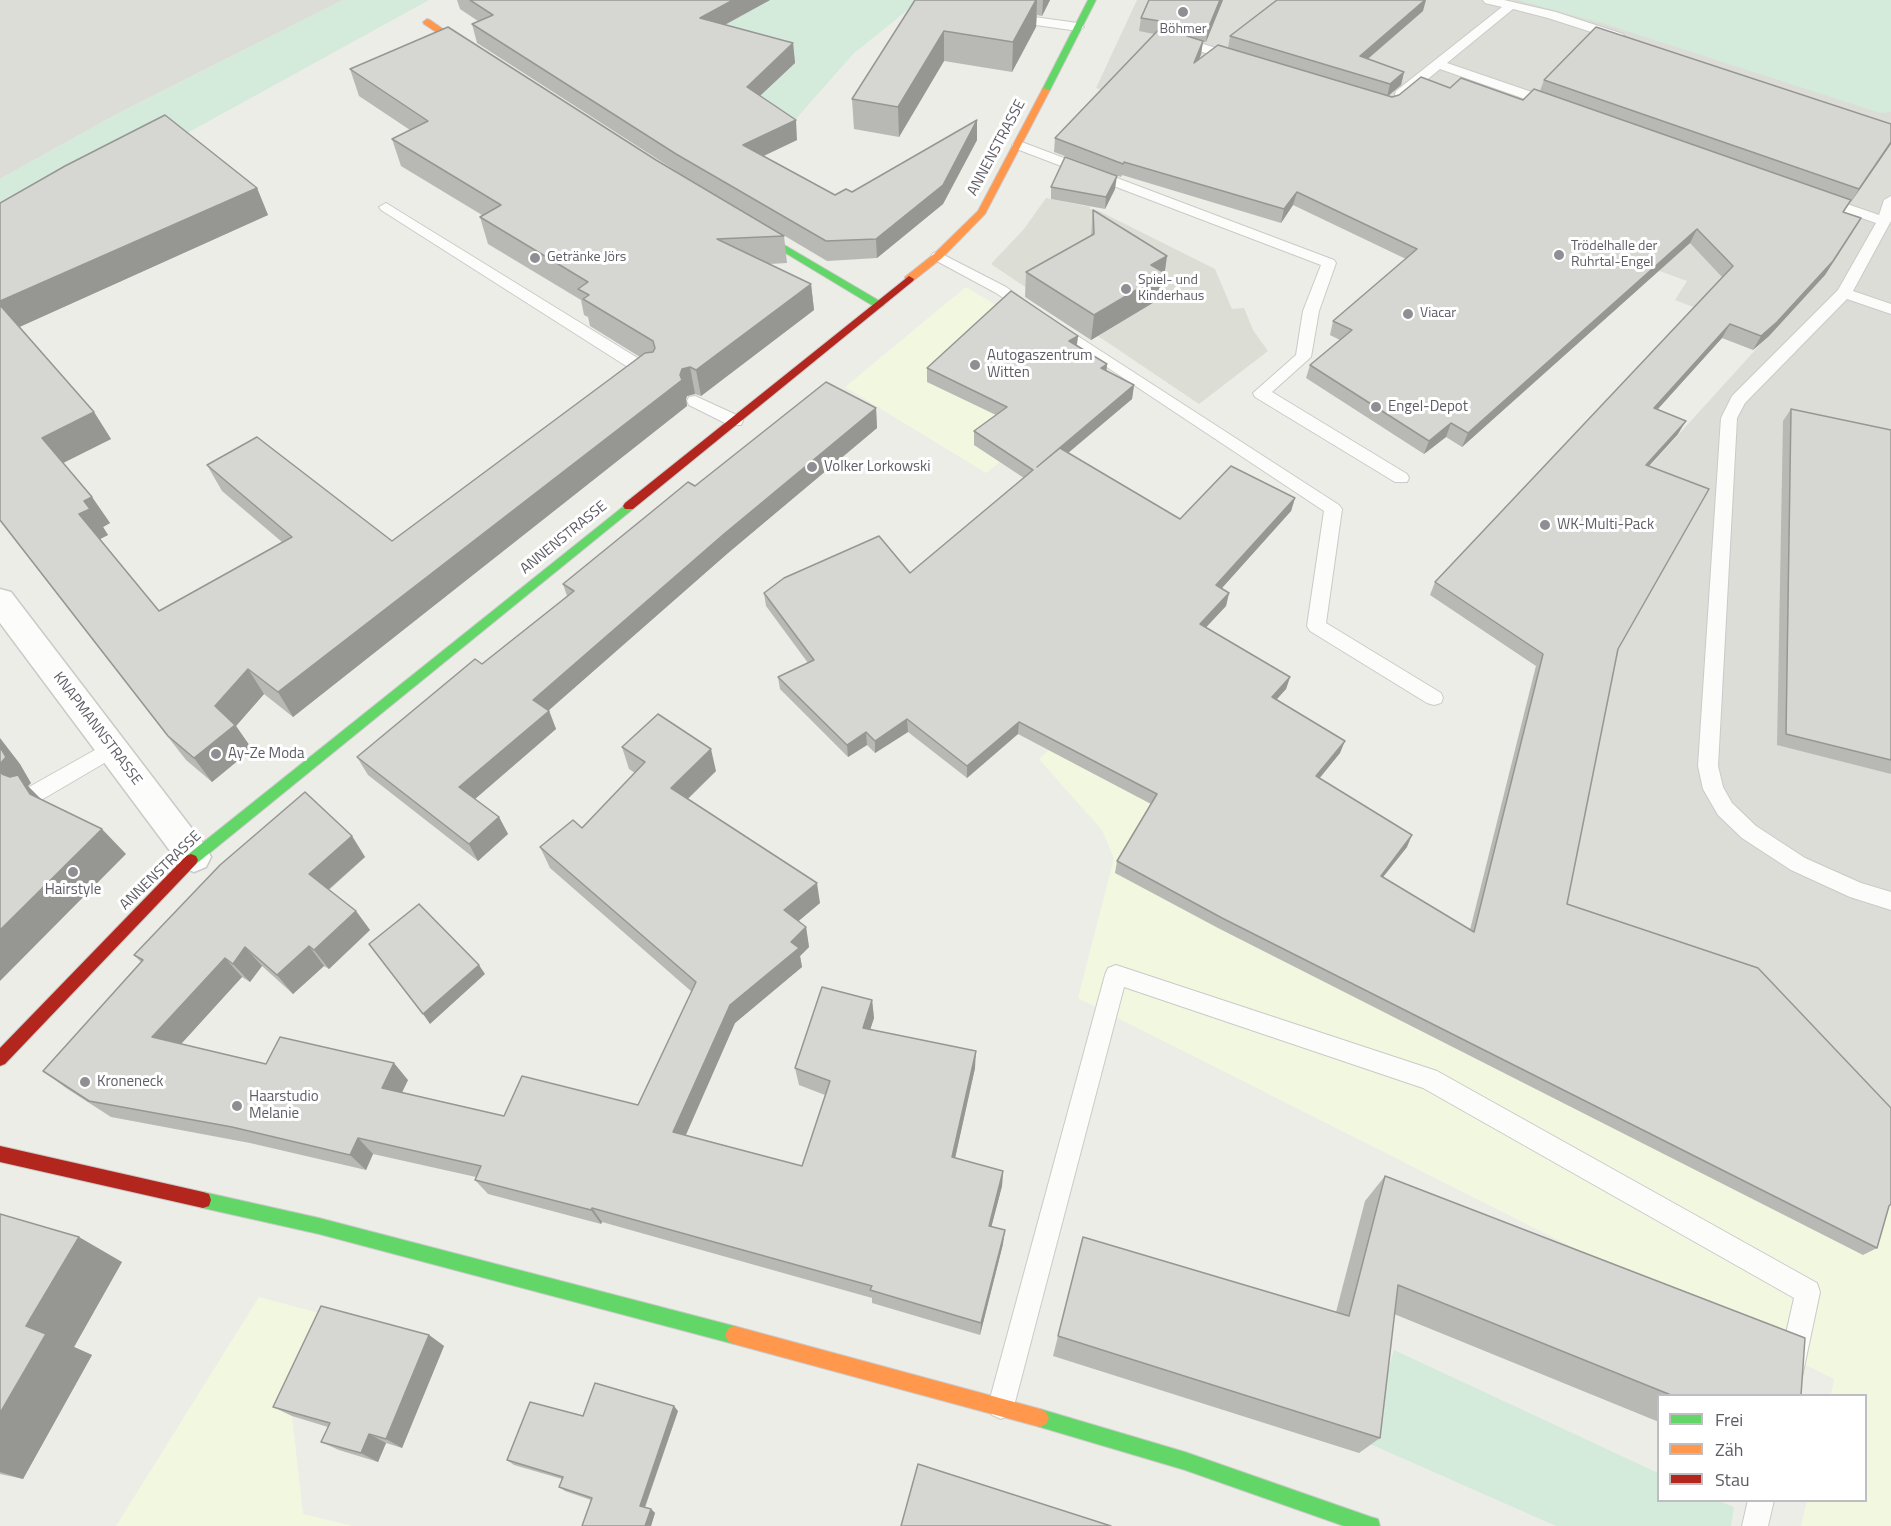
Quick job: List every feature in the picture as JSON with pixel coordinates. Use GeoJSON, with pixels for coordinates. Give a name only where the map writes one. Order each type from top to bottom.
{"type":"FeatureCollection","features":[{"type":"Feature","properties":{"kind":"street","name":"ANNENSTRASSE"},"geometry":{"type":"LineString","coordinates":[[0,1059],[194,857],[938,256],[982,212],[1019,145],[1092,0]]}},
{"type":"Feature","properties":{"kind":"street"},"geometry":{"type":"LineString","coordinates":[[427,22],[485,61]]}},
{"type":"Feature","properties":{"kind":"street"},"geometry":{"type":"LineString","coordinates":[[740,222],[879,305]]}},
{"type":"Feature","properties":{"kind":"street","name":"KNAPMANNSTRASSE"},"geometry":{"type":"LineString","coordinates":[[0,600],[194,857]]}},
{"type":"Feature","properties":{"kind":"street"},"geometry":{"type":"LineString","coordinates":[[0,1154],[319,1226],[1001,1406],[1185,1461],[1371,1526]]}},
{"type":"Feature","properties":{"kind":"lane"},"geometry":{"type":"LineString","coordinates":[[1489,0],[1552,15],[1630,40]]}},
{"type":"Feature","properties":{"kind":"lane"},"geometry":{"type":"LineString","coordinates":[[1389,104],[1511,5]]}},
{"type":"Feature","properties":{"kind":"lane"},"geometry":{"type":"LineString","coordinates":[[997,16],[1078,27]]}},
{"type":"Feature","properties":{"kind":"lane"},"geometry":{"type":"LineString","coordinates":[[1190,45],[1245,61]]}},
{"type":"Feature","properties":{"kind":"lane"},"geometry":{"type":"LineString","coordinates":[[1439,64],[1571,111]]}},
{"type":"Feature","properties":{"kind":"lane"},"geometry":{"type":"LineString","coordinates":[[1019,145],[1329,263],[1311,311],[1304,357],[1261,393],[1401,478]]}},
{"type":"Feature","properties":{"kind":"lane"},"geometry":{"type":"LineString","coordinates":[[1805,194],[1884,221]]}},
{"type":"Feature","properties":{"kind":"lane"},"geometry":{"type":"LineString","coordinates":[[1891,200],[1884,221],[1844,293],[1738,400],[1729,418],[1708,766],[1713,789],[1725,809],[1749,832],[1798,864],[1857,891],[1891,901]]}},
{"type":"Feature","properties":{"kind":"lane"},"geometry":{"type":"LineString","coordinates":[[386,207],[651,374]]}},
{"type":"Feature","properties":{"kind":"lane"},"geometry":{"type":"LineString","coordinates":[[938,256],[1001,290],[1333,509],[1316,626],[1434,699]]}},
{"type":"Feature","properties":{"kind":"lane"},"geometry":{"type":"LineString","coordinates":[[1844,293],[1891,309]]}},
{"type":"Feature","properties":{"kind":"lane"},"geometry":{"type":"LineString","coordinates":[[695,401],[735,421]]}},
{"type":"Feature","properties":{"kind":"lane"},"geometry":{"type":"LineString","coordinates":[[36,793],[111,749]]}},
{"type":"Feature","properties":{"kind":"lane"},"geometry":{"type":"LineString","coordinates":[[1001,1406],[1116,975],[1429,1079],[1808,1292],[1785,1394]]}},
{"type":"Feature","properties":{"kind":"lane"},"geometry":{"type":"LineString","coordinates":[[1755,1526],[1761,1502]]}},
{"type":"Feature","properties":{"kind":"shaded area"},"geometry":{"type":"Polygon","coordinates":[[[0,0],[343,0],[117,114],[0,179],[0,0]]]}},
{"type":"Feature","properties":{"kind":"shaded area"},"geometry":{"type":"Polygon","coordinates":[[[343,0],[429,0],[0,236],[0,179],[117,114],[343,0]]]}},
{"type":"Feature","properties":{"kind":"shaded area"},"geometry":{"type":"Polygon","coordinates":[[[583,0],[920,0],[853,54],[787,129],[583,0]]]}},
{"type":"Feature","properties":{"kind":"shaded area"},"geometry":{"type":"Polygon","coordinates":[[[1137,0],[1891,0],[1891,1197],[1467,943],[1542,642],[1639,478],[1768,336],[1675,300],[1687,281],[1470,202],[1096,88],[1137,0]]]}},
{"type":"Feature","properties":{"kind":"shaded area"},"geometry":{"type":"Polygon","coordinates":[[[1518,0],[1891,0],[1891,112],[1880,113],[1605,24],[1518,0]]]}},
{"type":"Feature","properties":{"kind":"shaded area","name":"Spiel- und Kinderhaus"},"geometry":{"type":"Polygon","coordinates":[[[1046,198],[1090,207],[1215,269],[1232,309],[1244,308],[1253,330],[1268,351],[1199,404],[991,264],[1024,229],[1046,198]]]}},
{"type":"Feature","properties":{"kind":"shaded area"},"geometry":{"type":"Polygon","coordinates":[[[966,287],[1112,374],[986,473],[845,387],[966,287]]]}},
{"type":"Feature","properties":{"kind":"shaded area"},"geometry":{"type":"Polygon","coordinates":[[[1093,708],[1891,1199],[1891,1526],[1801,1526],[1807,1502],[1867,1502],[1867,1394],[1831,1394],[1834,1379],[1078,998],[1114,858],[1102,830],[1039,759],[1093,708]]]}},
{"type":"Feature","properties":{"kind":"shaded area"},"geometry":{"type":"Polygon","coordinates":[[[259,1297],[338,1318],[292,1416],[303,1514],[353,1526],[116,1526],[259,1297]]]}},
{"type":"Feature","properties":{"kind":"shaded area"},"geometry":{"type":"Polygon","coordinates":[[[1394,1350],[1657,1473],[1657,1502],[1722,1502],[1734,1507],[1731,1526],[1556,1526],[1368,1443],[1394,1350]]]}},
{"type":"Feature","properties":{"kind":"building"},"geometry":{"type":"Polygon","coordinates":[[[470,0],[733,0],[700,18],[793,43],[747,87],[796,120],[743,145],[835,195],[846,189],[852,192],[977,120],[943,185],[876,239],[826,241],[676,154],[472,24],[493,15],[470,0]]]}},
{"type":"Feature","properties":{"kind":"building"},"geometry":{"type":"Polygon","coordinates":[[[915,0],[1036,0],[1013,42],[944,31],[898,107],[852,99],[915,0]]]}},
{"type":"Feature","properties":{"kind":"building"},"geometry":{"type":"Polygon","coordinates":[[[1149,0],[1220,0],[1208,29],[1188,25],[1184,29],[1187,36],[1203,41],[1194,63],[1218,45],[1392,97],[1399,95],[1421,77],[1450,88],[1461,78],[1523,100],[1534,89],[1851,200],[1843,212],[1861,218],[1833,261],[1777,322],[1761,336],[1730,324],[1654,408],[1686,421],[1646,465],[1709,489],[1618,649],[1567,904],[1758,968],[1891,1108],[1891,1204],[1877,1248],[1222,918],[1117,861],[1157,794],[1019,722],[967,766],[907,719],[875,741],[866,732],[847,745],[778,677],[814,660],[764,593],[784,578],[879,536],[910,573],[1033,470],[974,431],[1007,407],[927,368],[1011,291],[1078,336],[1069,341],[1107,364],[1101,368],[1134,385],[1037,467],[1060,448],[1180,519],[1231,466],[1295,498],[1216,585],[1229,593],[1200,624],[1290,677],[1272,697],[1345,741],[1316,776],[1412,835],[1381,876],[1474,932],[1543,654],[1435,582],[1733,266],[1697,229],[1468,433],[1451,423],[1429,441],[1310,365],[1352,330],[1333,321],[1417,249],[1297,192],[1284,209],[1124,162],[1123,164],[1055,138],[1166,22],[1141,18],[1149,0]]]}},
{"type":"Feature","properties":{"kind":"building"},"geometry":{"type":"Polygon","coordinates":[[[1277,0],[1425,0],[1360,56],[1404,72],[1390,84],[1230,36],[1277,0]]]}},
{"type":"Feature","properties":{"kind":"building"},"geometry":{"type":"Polygon","coordinates":[[[448,27],[656,160],[784,236],[717,239],[811,284],[696,370],[690,367],[682,369],[680,375],[682,380],[278,692],[248,669],[215,706],[235,725],[194,758],[168,736],[0,520],[0,305],[94,412],[42,438],[92,497],[84,501],[90,509],[79,514],[159,611],[292,537],[207,465],[257,437],[392,541],[645,353],[653,352],[655,348],[653,341],[583,299],[589,295],[578,289],[588,282],[480,217],[501,205],[392,139],[428,121],[350,69],[448,27]]]}},
{"type":"Feature","properties":{"kind":"building"},"geometry":{"type":"Polygon","coordinates":[[[1596,27],[1891,124],[1891,142],[1859,189],[1544,80],[1596,27]]]}},
{"type":"Feature","properties":{"kind":"building"},"geometry":{"type":"Polygon","coordinates":[[[165,115],[257,188],[0,301],[0,203],[65,166],[165,115]]]}},
{"type":"Feature","properties":{"kind":"building"},"geometry":{"type":"Polygon","coordinates":[[[1065,157],[1117,176],[1106,197],[1051,187],[1065,157]]]}},
{"type":"Feature","properties":{"kind":"building"},"geometry":{"type":"Polygon","coordinates":[[[1093,210],[1167,256],[1151,265],[1165,273],[1094,315],[1026,272],[1094,234],[1093,210]]]}},
{"type":"Feature","properties":{"kind":"building"},"geometry":{"type":"Polygon","coordinates":[[[826,382],[876,408],[724,534],[533,700],[549,711],[459,787],[499,817],[469,844],[357,757],[475,659],[482,664],[574,591],[563,584],[688,482],[695,486],[826,382]]]}},
{"type":"Feature","properties":{"kind":"building"},"geometry":{"type":"Polygon","coordinates":[[[1791,409],[1891,430],[1891,760],[1786,734],[1791,409]]]}},
{"type":"Feature","properties":{"kind":"building"},"geometry":{"type":"Polygon","coordinates":[[[658,714],[711,749],[671,788],[817,883],[784,910],[806,927],[791,942],[799,948],[730,1005],[673,1132],[802,1166],[830,1081],[795,1068],[822,987],[872,1000],[863,1028],[976,1051],[952,1157],[1003,1171],[989,1226],[1005,1230],[981,1323],[870,1290],[872,1286],[592,1208],[591,1210],[475,1180],[481,1166],[358,1138],[350,1155],[232,1127],[89,1101],[43,1071],[143,960],[134,955],[220,865],[305,792],[352,836],[309,874],[356,911],[314,950],[309,946],[277,975],[245,947],[233,964],[225,958],[152,1037],[266,1064],[280,1037],[394,1063],[382,1088],[504,1116],[522,1076],[638,1105],[696,982],[540,847],[573,820],[582,828],[645,762],[622,747],[658,714]]]}},
{"type":"Feature","properties":{"kind":"building"},"geometry":{"type":"Polygon","coordinates":[[[0,747],[6,757],[0,764],[0,747]]]}},
{"type":"Feature","properties":{"kind":"building"},"geometry":{"type":"Polygon","coordinates":[[[0,770],[2,774],[10,777],[18,775],[30,794],[102,829],[0,930],[0,770]]]}},
{"type":"Feature","properties":{"kind":"building"},"geometry":{"type":"Polygon","coordinates":[[[419,904],[479,965],[423,1014],[369,944],[419,904]]]}},
{"type":"Feature","properties":{"kind":"building"},"geometry":{"type":"Polygon","coordinates":[[[1385,1176],[1805,1338],[1801,1394],[1669,1394],[1398,1285],[1380,1438],[1058,1336],[1083,1237],[1349,1316],[1385,1176]]]}},
{"type":"Feature","properties":{"kind":"building"},"geometry":{"type":"Polygon","coordinates":[[[0,1214],[79,1237],[26,1326],[46,1334],[0,1413],[0,1214]]]}},
{"type":"Feature","properties":{"kind":"building"},"geometry":{"type":"Polygon","coordinates":[[[321,1306],[429,1335],[386,1439],[369,1434],[361,1453],[321,1442],[330,1423],[273,1407],[321,1306]]]}},
{"type":"Feature","properties":{"kind":"building"},"geometry":{"type":"Polygon","coordinates":[[[595,1383],[674,1406],[640,1506],[651,1509],[645,1526],[582,1526],[592,1498],[559,1487],[563,1477],[507,1460],[530,1402],[583,1416],[595,1383]]]}},
{"type":"Feature","properties":{"kind":"building"},"geometry":{"type":"Polygon","coordinates":[[[918,1464],[1111,1526],[901,1526],[918,1464]]]}},
{"type":"Feature","properties":{"kind":"traffic: fast"},"geometry":{"type":"LineString","coordinates":[[1046,90],[1092,0]]}},
{"type":"Feature","properties":{"kind":"traffic: fast"},"geometry":{"type":"LineString","coordinates":[[747,226],[879,305]]}},
{"type":"Feature","properties":{"kind":"traffic: fast"},"geometry":{"type":"LineString","coordinates":[[191,860],[629,506]]}},
{"type":"Feature","properties":{"kind":"traffic: fast"},"geometry":{"type":"LineString","coordinates":[[203,1200],[319,1226],[734,1335]]}},
{"type":"Feature","properties":{"kind":"traffic: fast"},"geometry":{"type":"LineString","coordinates":[[1040,1418],[1185,1461],[1371,1526]]}},
{"type":"Feature","properties":{"kind":"traffic: slow"},"geometry":{"type":"LineString","coordinates":[[427,22],[478,56]]}},
{"type":"Feature","properties":{"kind":"traffic: slow"},"geometry":{"type":"LineString","coordinates":[[909,279],[938,256],[982,212],[1046,90]]}},
{"type":"Feature","properties":{"kind":"traffic: slow"},"geometry":{"type":"LineString","coordinates":[[734,1335],[1040,1418]]}},
{"type":"Feature","properties":{"kind":"traffic: jam"},"geometry":{"type":"LineString","coordinates":[[629,506],[909,279]]}},
{"type":"Feature","properties":{"kind":"traffic: jam"},"geometry":{"type":"LineString","coordinates":[[0,1059],[191,860]]}},
{"type":"Feature","properties":{"kind":"traffic: jam"},"geometry":{"type":"LineString","coordinates":[[0,1154],[203,1200]]}},
{"type":"Feature","properties":{"kind":"place","name":"Böhmer"},"geometry":{"type":"Point","coordinates":[1183,12]}},
{"type":"Feature","properties":{"kind":"place","name":"Trödelhalle der Ruhrtal-Engel"},"geometry":{"type":"Point","coordinates":[1559,255]}},
{"type":"Feature","properties":{"kind":"place","name":"Getränke Jörs"},"geometry":{"type":"Point","coordinates":[535,258]}},
{"type":"Feature","properties":{"kind":"place","name":"Spiel- und Kinderhaus"},"geometry":{"type":"Point","coordinates":[1126,289]}},
{"type":"Feature","properties":{"kind":"place","name":"Viacar"},"geometry":{"type":"Point","coordinates":[1408,314]}},
{"type":"Feature","properties":{"kind":"place","name":"Autogaszentrum Witten"},"geometry":{"type":"Point","coordinates":[975,365]}},
{"type":"Feature","properties":{"kind":"place","name":"Engel-Depot"},"geometry":{"type":"Point","coordinates":[1376,407]}},
{"type":"Feature","properties":{"kind":"place","name":"Volker Lorkowski"},"geometry":{"type":"Point","coordinates":[812,467]}},
{"type":"Feature","properties":{"kind":"place","name":"WK-Multi-Pack"},"geometry":{"type":"Point","coordinates":[1545,525]}},
{"type":"Feature","properties":{"kind":"place","name":"Ay-Ze Moda"},"geometry":{"type":"Point","coordinates":[216,754]}},
{"type":"Feature","properties":{"kind":"place","name":"Hairstyle"},"geometry":{"type":"Point","coordinates":[73,872]}},
{"type":"Feature","properties":{"kind":"place","name":"Kroneneck"},"geometry":{"type":"Point","coordinates":[85,1082]}},
{"type":"Feature","properties":{"kind":"place","name":"Haarstudio Melanie"},"geometry":{"type":"Point","coordinates":[237,1106]}}]}
